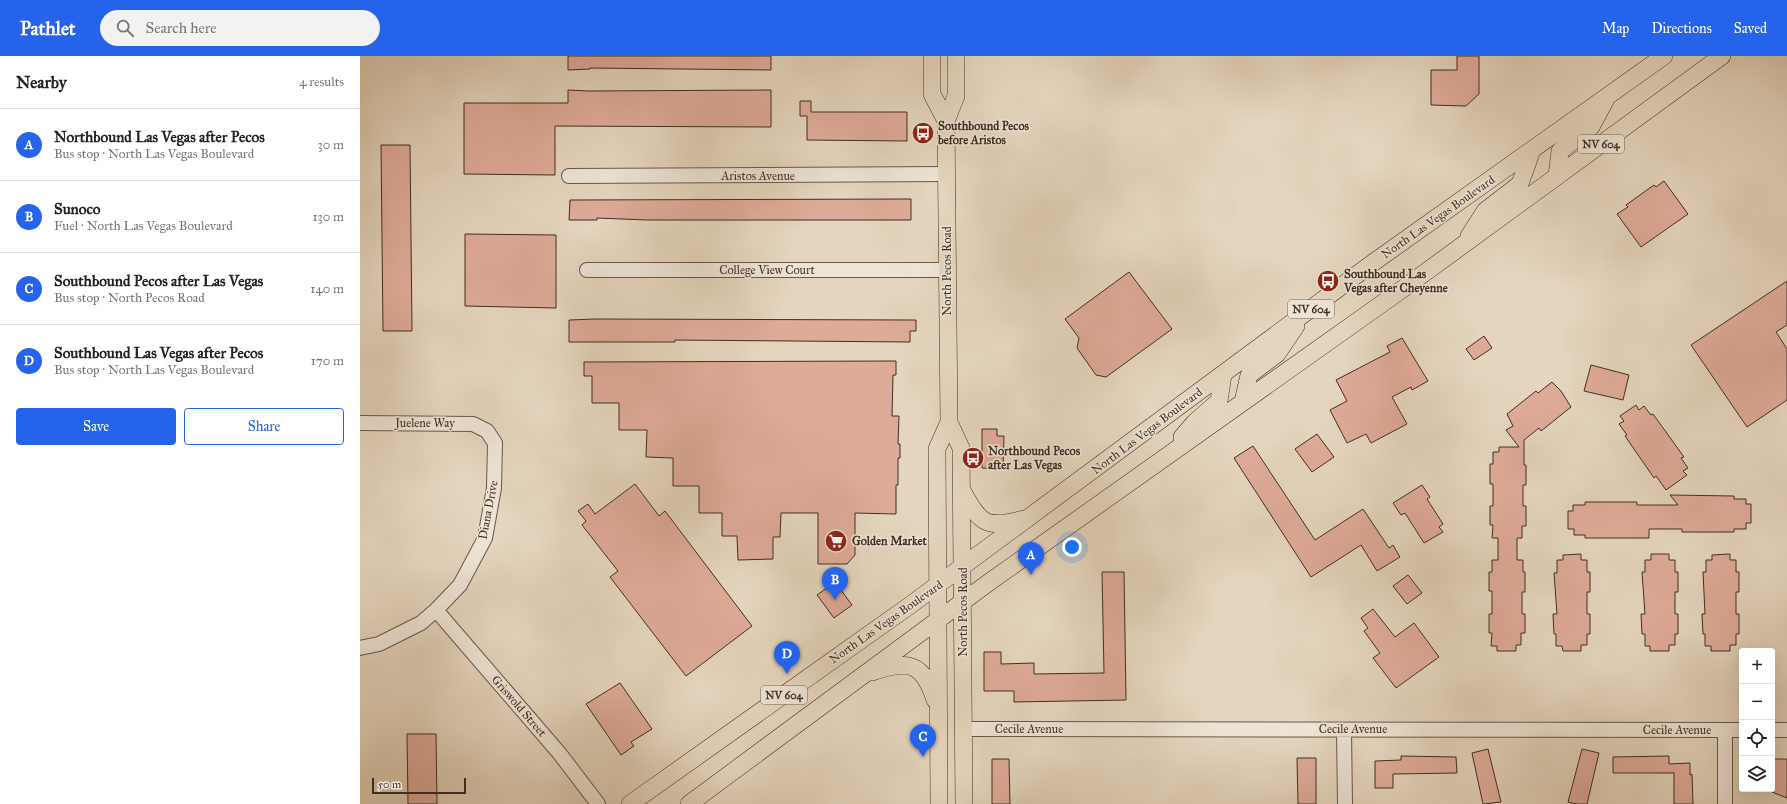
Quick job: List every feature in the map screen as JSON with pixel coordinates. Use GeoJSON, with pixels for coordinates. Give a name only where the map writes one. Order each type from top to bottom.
{"type":"FeatureCollection","features":[{"type":"Feature","properties":{"kind":"main road","name":"North Pecos Road"},"geometry":{"type":"LineString","coordinates":[[932,56],[932,94],[946,121]]}},
{"type":"Feature","properties":{"kind":"main road","name":"North Pecos Road"},"geometry":{"type":"LineString","coordinates":[[956,56],[956,96],[946,121],[947,270],[949,422],[961,448],[964,804]]}},
{"type":"Feature","properties":{"kind":"main road","name":"North Las Vegas Boulevard"},"geometry":{"type":"LineString","coordinates":[[630,804],[962,568],[1374,262],[1664,56]]}},
{"type":"Feature","properties":{"kind":"main road","name":"NV 604"},"geometry":{"type":"LineString","coordinates":[[689,804],[962,601],[1464,245],[1722,56]]}},
{"type":"Feature","properties":{"kind":"main road"},"geometry":{"type":"LineString","coordinates":[[1557,176],[1560,151],[1591,127],[1607,97]]}},
{"type":"Feature","properties":{"kind":"main road"},"geometry":{"type":"LineString","coordinates":[[1464,245],[1485,212],[1520,184],[1532,150]]}},
{"type":"Feature","properties":{"kind":"main road"},"geometry":{"type":"LineString","coordinates":[[1243,402],[1249,375],[1277,354],[1302,316]]}},
{"type":"Feature","properties":{"kind":"main road"},"geometry":{"type":"LineString","coordinates":[[1166,457],[1195,422],[1219,401],[1223,375]]}},
{"type":"Feature","properties":{"kind":"main road","name":"North Pecos Road"},"geometry":{"type":"LineString","coordinates":[[939,804],[937,449],[949,422]]}},
{"type":"Feature","properties":{"kind":"main road"},"geometry":{"type":"LineString","coordinates":[[961,489],[975,515],[986,522],[993,524],[1006,524],[1030,518]]}},
{"type":"Feature","properties":{"kind":"main road"},"geometry":{"type":"LineString","coordinates":[[861,676],[882,668],[900,665],[911,666],[920,670],[928,682],[939,709]]}},
{"type":"Feature","properties":{"kind":"main road"},"geometry":{"type":"LineString","coordinates":[[652,804],[659,791],[658,784]]}},
{"type":"Feature","properties":{"kind":"street","name":"Aristos Avenue"},"geometry":{"type":"LineString","coordinates":[[569,176],[946,174]]}},
{"type":"Feature","properties":{"kind":"street","name":"College View Court"},"geometry":{"type":"LineString","coordinates":[[587,270],[947,270]]}},
{"type":"Feature","properties":{"kind":"street","name":"Juelene Way"},"geometry":{"type":"LineString","coordinates":[[360,423],[473,424],[487,431]]}},
{"type":"Feature","properties":{"kind":"street","name":"Diana Drive"},"geometry":{"type":"LineString","coordinates":[[360,648],[379,644],[421,623],[436,610],[460,584],[485,538],[494,488],[495,443],[487,431]]}},
{"type":"Feature","properties":{"kind":"street","name":"Griswold Street"},"geometry":{"type":"LineString","coordinates":[[436,610],[560,754],[598,804]]}},
{"type":"Feature","properties":{"kind":"street","name":"Cecile Avenue"},"geometry":{"type":"LineString","coordinates":[[963,729],[1739,730]]}},
{"type":"Feature","properties":{"kind":"street"},"geometry":{"type":"LineString","coordinates":[[1344,730],[1345,804]]}},
{"type":"Feature","properties":{"kind":"street"},"geometry":{"type":"LineString","coordinates":[[1725,730],[1725,804]]}},
{"type":"Feature","properties":{"kind":"street"},"geometry":{"type":"LineString","coordinates":[[1775,730],[1787,730]]}},
{"type":"Feature","properties":{"kind":"building"},"geometry":{"type":"Polygon","coordinates":[[[568,56],[771,56],[771,70],[590,68],[568,70],[568,56]]]}},
{"type":"Feature","properties":{"kind":"building"},"geometry":{"type":"Polygon","coordinates":[[[1457,56],[1479,56],[1479,94],[1466,106],[1431,105],[1431,70],[1457,70],[1457,56]]]}},
{"type":"Feature","properties":{"kind":"building"},"geometry":{"type":"Polygon","coordinates":[[[568,90],[771,90],[771,127],[555,126],[555,175],[464,174],[464,103],[568,103],[568,90]]]}},
{"type":"Feature","properties":{"kind":"building"},"geometry":{"type":"Polygon","coordinates":[[[800,101],[811,101],[811,112],[907,112],[907,141],[807,140],[807,116],[800,116],[800,101]]]}},
{"type":"Feature","properties":{"kind":"building"},"geometry":{"type":"Polygon","coordinates":[[[381,145],[410,145],[412,331],[383,331],[381,145]]]}},
{"type":"Feature","properties":{"kind":"building"},"geometry":{"type":"Polygon","coordinates":[[[1664,181],[1688,214],[1641,247],[1617,214],[1628,207],[1626,205],[1654,185],[1656,187],[1664,181]]]}},
{"type":"Feature","properties":{"kind":"building"},"geometry":{"type":"Polygon","coordinates":[[[911,199],[911,220],[647,220],[597,218],[597,220],[569,220],[570,200],[911,199]]]}},
{"type":"Feature","properties":{"kind":"building"},"geometry":{"type":"Polygon","coordinates":[[[465,234],[556,235],[556,308],[465,306],[465,234]]]}},
{"type":"Feature","properties":{"kind":"building"},"geometry":{"type":"Polygon","coordinates":[[[1129,272],[1172,329],[1106,377],[1096,375],[1077,348],[1079,338],[1065,319],[1129,272]]]}},
{"type":"Feature","properties":{"kind":"building"},"geometry":{"type":"Polygon","coordinates":[[[1787,281],[1787,325],[1776,332],[1787,349],[1787,400],[1747,427],[1691,345],[1787,281]]]}},
{"type":"Feature","properties":{"kind":"building"},"geometry":{"type":"Polygon","coordinates":[[[569,320],[916,320],[916,331],[910,331],[910,342],[675,340],[675,342],[569,342],[569,320]]]}},
{"type":"Feature","properties":{"kind":"building"},"geometry":{"type":"Polygon","coordinates":[[[1484,336],[1492,348],[1474,360],[1466,349],[1484,336]]]}},
{"type":"Feature","properties":{"kind":"building"},"geometry":{"type":"Polygon","coordinates":[[[1402,338],[1428,381],[1412,390],[1411,387],[1392,397],[1407,424],[1371,443],[1366,434],[1347,443],[1330,410],[1347,401],[1336,380],[1390,352],[1387,346],[1402,338]]]}},
{"type":"Feature","properties":{"kind":"building"},"geometry":{"type":"Polygon","coordinates":[[[896,361],[896,375],[893,375],[892,416],[899,416],[898,444],[900,444],[900,458],[898,458],[898,485],[896,485],[896,514],[855,513],[855,555],[847,564],[818,564],[818,513],[781,513],[780,537],[773,537],[773,559],[738,560],[737,536],[722,536],[722,513],[699,513],[699,486],[673,486],[673,458],[646,457],[647,430],[619,430],[619,403],[592,403],[592,376],[584,376],[584,362],[896,361]]]}},
{"type":"Feature","properties":{"kind":"building"},"geometry":{"type":"Polygon","coordinates":[[[1591,365],[1629,375],[1623,400],[1584,391],[1591,365]]]}},
{"type":"Feature","properties":{"kind":"building"},"geometry":{"type":"Polygon","coordinates":[[[1552,382],[1561,391],[1571,407],[1541,431],[1539,428],[1524,440],[1526,485],[1523,485],[1523,506],[1526,506],[1526,526],[1522,526],[1522,538],[1517,538],[1517,560],[1523,560],[1523,572],[1525,572],[1525,592],[1522,592],[1522,614],[1525,614],[1525,633],[1521,633],[1521,645],[1516,645],[1516,651],[1497,651],[1497,646],[1491,646],[1492,633],[1489,633],[1489,614],[1492,614],[1492,591],[1489,591],[1489,572],[1492,572],[1492,560],[1498,560],[1498,538],[1492,538],[1493,525],[1490,525],[1490,506],[1493,506],[1493,484],[1490,484],[1490,464],[1493,464],[1493,452],[1499,452],[1499,447],[1519,447],[1506,430],[1513,426],[1507,414],[1536,391],[1538,393],[1552,382]]]}},
{"type":"Feature","properties":{"kind":"building"},"geometry":{"type":"Polygon","coordinates":[[[1636,405],[1639,410],[1644,406],[1651,415],[1653,414],[1684,457],[1681,458],[1688,468],[1683,471],[1687,475],[1666,490],[1656,476],[1654,478],[1625,436],[1627,435],[1619,424],[1624,421],[1620,416],[1636,405]]]}},
{"type":"Feature","properties":{"kind":"building"},"geometry":{"type":"Polygon","coordinates":[[[982,429],[997,429],[997,436],[1004,436],[1003,469],[982,468],[982,429]]]}},
{"type":"Feature","properties":{"kind":"building"},"geometry":{"type":"Polygon","coordinates":[[[1317,434],[1334,457],[1312,472],[1295,449],[1317,434]]]}},
{"type":"Feature","properties":{"kind":"building"},"geometry":{"type":"Polygon","coordinates":[[[1253,446],[1315,540],[1363,509],[1389,548],[1393,545],[1400,557],[1377,571],[1361,545],[1311,577],[1234,458],[1253,446]]]}},
{"type":"Feature","properties":{"kind":"building"},"geometry":{"type":"Polygon","coordinates":[[[635,484],[659,516],[665,511],[752,626],[686,676],[610,577],[618,571],[582,525],[586,521],[578,511],[588,504],[595,514],[635,484]]]}},
{"type":"Feature","properties":{"kind":"building"},"geometry":{"type":"Polygon","coordinates":[[[1422,485],[1430,497],[1427,499],[1443,524],[1439,527],[1443,532],[1424,543],[1405,513],[1401,515],[1393,503],[1422,485]]]}},
{"type":"Feature","properties":{"kind":"building"},"geometry":{"type":"Polygon","coordinates":[[[1670,495],[1734,496],[1734,499],[1746,499],[1746,504],[1751,504],[1751,523],[1746,523],[1746,529],[1734,529],[1734,532],[1682,532],[1682,529],[1649,529],[1649,538],[1585,538],[1585,535],[1574,535],[1574,529],[1568,529],[1568,511],[1573,511],[1573,505],[1585,505],[1585,502],[1637,502],[1637,505],[1678,505],[1670,495]]]}},
{"type":"Feature","properties":{"kind":"building"},"geometry":{"type":"Polygon","coordinates":[[[1581,554],[1581,560],[1587,560],[1587,572],[1590,572],[1590,592],[1587,592],[1587,614],[1590,614],[1590,634],[1587,634],[1587,645],[1581,645],[1581,651],[1563,651],[1562,646],[1556,646],[1556,634],[1554,634],[1553,614],[1557,614],[1554,573],[1557,573],[1557,560],[1563,560],[1563,555],[1581,554]]]}},
{"type":"Feature","properties":{"kind":"building"},"geometry":{"type":"Polygon","coordinates":[[[1651,554],[1669,554],[1669,560],[1675,560],[1675,572],[1678,572],[1678,592],[1675,592],[1675,614],[1678,614],[1678,634],[1675,634],[1675,645],[1669,645],[1669,651],[1650,651],[1650,646],[1645,646],[1645,634],[1642,634],[1641,614],[1645,614],[1642,572],[1645,572],[1645,560],[1651,560],[1651,554]]]}},
{"type":"Feature","properties":{"kind":"building"},"geometry":{"type":"Polygon","coordinates":[[[1730,554],[1730,560],[1736,560],[1736,572],[1739,572],[1739,592],[1736,592],[1736,614],[1739,614],[1739,634],[1736,634],[1736,645],[1730,645],[1730,651],[1711,651],[1711,646],[1705,646],[1705,634],[1703,634],[1702,614],[1705,614],[1703,572],[1706,572],[1706,560],[1712,560],[1712,555],[1730,554]]]}},
{"type":"Feature","properties":{"kind":"building"},"geometry":{"type":"Polygon","coordinates":[[[1102,572],[1124,572],[1126,700],[1014,702],[1014,691],[984,691],[984,652],[1001,652],[1001,664],[1034,663],[1034,674],[1104,673],[1102,572]]]}},
{"type":"Feature","properties":{"kind":"building"},"geometry":{"type":"Polygon","coordinates":[[[1408,575],[1422,593],[1407,604],[1393,586],[1408,575]]]}},
{"type":"Feature","properties":{"kind":"building"},"geometry":{"type":"Polygon","coordinates":[[[835,582],[852,605],[834,618],[817,595],[835,582]]]}},
{"type":"Feature","properties":{"kind":"building"},"geometry":{"type":"Polygon","coordinates":[[[1373,609],[1395,637],[1414,623],[1439,657],[1396,688],[1373,658],[1380,653],[1364,631],[1368,628],[1361,618],[1373,609]]]}},
{"type":"Feature","properties":{"kind":"building"},"geometry":{"type":"Polygon","coordinates":[[[620,683],[652,729],[631,742],[634,746],[621,755],[586,704],[620,683]]]}},
{"type":"Feature","properties":{"kind":"building"},"geometry":{"type":"Polygon","coordinates":[[[407,734],[436,734],[437,804],[408,804],[407,734]]]}},
{"type":"Feature","properties":{"kind":"building"},"geometry":{"type":"Polygon","coordinates":[[[1488,749],[1501,802],[1483,804],[1472,753],[1488,749]]]}},
{"type":"Feature","properties":{"kind":"building"},"geometry":{"type":"Polygon","coordinates":[[[1582,749],[1599,753],[1587,804],[1577,804],[1568,802],[1582,749]]]}},
{"type":"Feature","properties":{"kind":"building"},"geometry":{"type":"Polygon","coordinates":[[[1401,756],[1456,757],[1457,773],[1393,774],[1393,788],[1375,788],[1375,761],[1401,760],[1401,756]]]}},
{"type":"Feature","properties":{"kind":"building"},"geometry":{"type":"Polygon","coordinates":[[[1669,756],[1669,764],[1690,763],[1693,804],[1674,804],[1674,773],[1613,773],[1613,757],[1669,756]]]}},
{"type":"Feature","properties":{"kind":"building"},"geometry":{"type":"Polygon","coordinates":[[[1297,758],[1316,758],[1316,804],[1298,804],[1297,758]]]}},
{"type":"Feature","properties":{"kind":"building"},"geometry":{"type":"Polygon","coordinates":[[[992,759],[1009,759],[1010,804],[992,804],[992,759]]]}},
{"type":"Feature","properties":{"kind":"building"},"geometry":{"type":"Polygon","coordinates":[[[1775,759],[1787,759],[1787,798],[1772,792],[1775,792],[1775,759]]]}},
{"type":"Feature","properties":{"kind":"place","name":"Southbound Pecos before Aristos"},"geometry":{"type":"Point","coordinates":[923,133]}},
{"type":"Feature","properties":{"kind":"place","name":"Southbound Las Vegas after Cheyenne"},"geometry":{"type":"Point","coordinates":[1328,281]}},
{"type":"Feature","properties":{"kind":"place","name":"Northbound Pecos after Las Vegas"},"geometry":{"type":"Point","coordinates":[973,458]}},
{"type":"Feature","properties":{"kind":"place","name":"Golden Market"},"geometry":{"type":"Point","coordinates":[836,541]}},
{"type":"Feature","properties":{"kind":"place","name":"Northbound Las Vegas after Pecos"},"geometry":{"type":"Point","coordinates":[1031,575]}},
{"type":"Feature","properties":{"kind":"place","name":"Sunoco"},"geometry":{"type":"Point","coordinates":[835,600]}},
{"type":"Feature","properties":{"kind":"place","name":"Southbound Las Vegas after Pecos"},"geometry":{"type":"Point","coordinates":[787,674]}},
{"type":"Feature","properties":{"kind":"place","name":"Southbound Pecos after Las Vegas"},"geometry":{"type":"Point","coordinates":[923,757]}}]}
